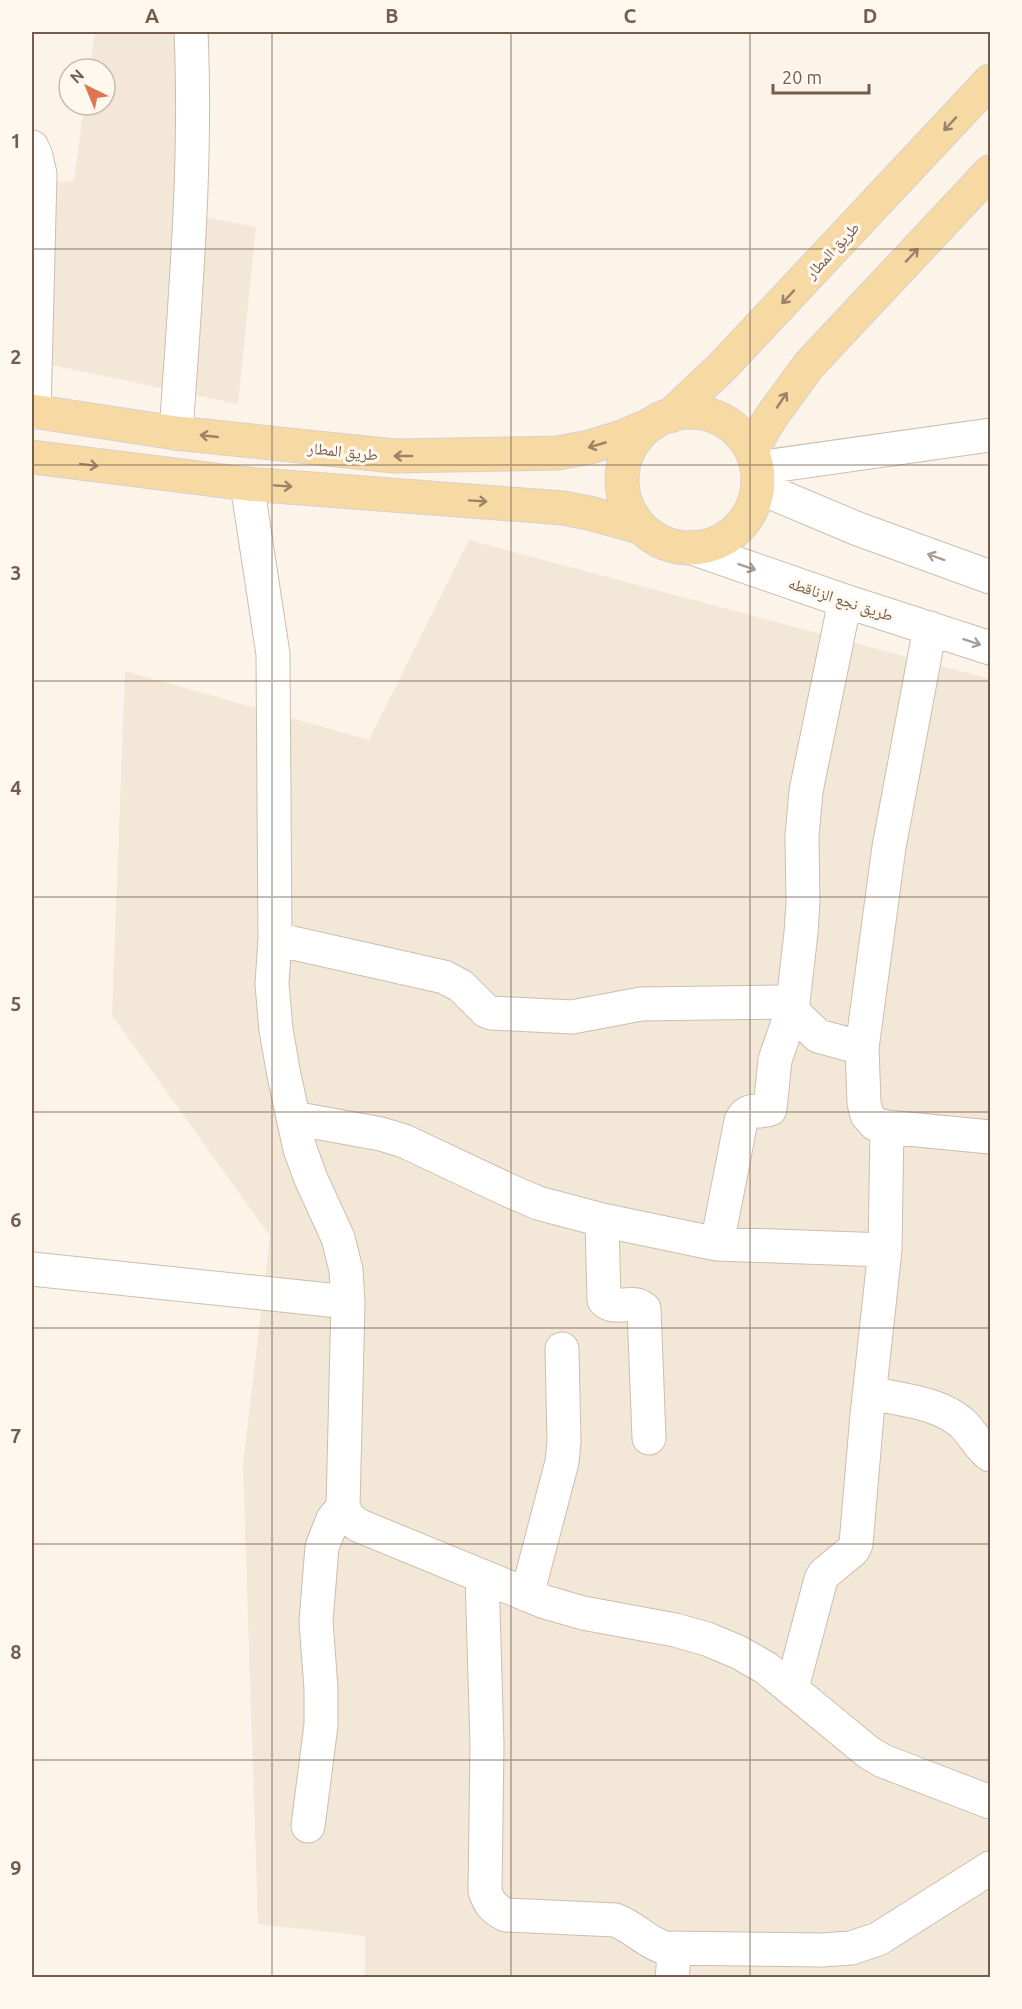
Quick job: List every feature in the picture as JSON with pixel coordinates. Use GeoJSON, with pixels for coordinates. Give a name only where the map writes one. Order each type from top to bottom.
{"type":"FeatureCollection","features":[{"type":"Feature","properties":{"kind":"main road","name":"طريق المطار"},"geometry":{"type":"LineString","coordinates":[[33,411],[176,433],[385,455],[558,453],[590,447],[622,437],[661,420],[722,367],[990,81]]}},
{"type":"Feature","properties":{"kind":"main road"},"geometry":{"type":"LineString","coordinates":[[756,469],[741,434],[726,422],[708,414],[688,412],[661,420],[638,437],[627,454],[622,473],[623,492],[629,510],[640,526],[655,539],[673,546],[692,548],[711,545],[729,537],[743,523],[753,507],[756,469],[769,420],[809,365],[990,172]]}},
{"type":"Feature","properties":{"kind":"main road"},"geometry":{"type":"LineString","coordinates":[[32,457],[247,484],[563,508],[598,514],[640,526]]}},
{"type":"Feature","properties":{"kind":"street"},"geometry":{"type":"LineString","coordinates":[[176,433],[190,221],[194,102],[191,32]]}},
{"type":"Feature","properties":{"kind":"street"},"geometry":{"type":"LineString","coordinates":[[32,147],[40,174],[33,411]]}},
{"type":"Feature","properties":{"kind":"street"},"geometry":{"type":"LineString","coordinates":[[756,469],[990,435]]}},
{"type":"Feature","properties":{"kind":"street"},"geometry":{"type":"LineString","coordinates":[[756,469],[858,529],[990,577]]}},
{"type":"Feature","properties":{"kind":"street"},"geometry":{"type":"LineString","coordinates":[[247,484],[273,654],[275,939],[272,984],[276,1030],[300,1149],[338,1238],[346,1270],[348,1302],[343,1507],[349,1519],[360,1526],[527,1595],[582,1613],[675,1630],[707,1639],[738,1652],[766,1668],[868,1752],[884,1761],[990,1802]]}},
{"type":"Feature","properties":{"kind":"street","name":"طريق نجع الزناقطه"},"geometry":{"type":"LineString","coordinates":[[692,548],[845,602],[990,648]]}},
{"type":"Feature","properties":{"kind":"street"},"geometry":{"type":"LineString","coordinates":[[717,1244],[741,1121],[748,1112],[770,1109],[775,1060],[792,1011],[803,910],[804,802],[845,602]]}},
{"type":"Feature","properties":{"kind":"street"},"geometry":{"type":"LineString","coordinates":[[930,628],[889,847],[862,1048],[864,1103],[867,1115],[875,1124],[990,1137]]}},
{"type":"Feature","properties":{"kind":"street"},"geometry":{"type":"LineString","coordinates":[[275,939],[444,977],[461,986],[491,1014],[572,1017],[641,1004],[775,1002],[787,1006],[818,1036],[862,1048]]}},
{"type":"Feature","properties":{"kind":"street"},"geometry":{"type":"LineString","coordinates":[[293,1118],[381,1134],[405,1141],[528,1199],[570,1213],[717,1244],[885,1250]]}},
{"type":"Feature","properties":{"kind":"street"},"geometry":{"type":"LineString","coordinates":[[792,1688],[820,1579],[854,1550],[856,1545],[885,1250],[887,1127]]}},
{"type":"Feature","properties":{"kind":"street"},"geometry":{"type":"LineString","coordinates":[[602,1220],[604,1300],[613,1306],[635,1304],[644,1309],[649,1438]]}},
{"type":"Feature","properties":{"kind":"street"},"geometry":{"type":"LineString","coordinates":[[32,1269],[348,1302]]}},
{"type":"Feature","properties":{"kind":"street"},"geometry":{"type":"LineString","coordinates":[[527,1595],[562,1462],[564,1441],[562,1349]]}},
{"type":"Feature","properties":{"kind":"street"},"geometry":{"type":"LineString","coordinates":[[870,1393],[938,1408],[952,1415],[965,1426],[983,1450],[990,1455]]}},
{"type":"Feature","properties":{"kind":"street"},"geometry":{"type":"LineString","coordinates":[[308,1826],[321,1725],[316,1622],[322,1547],[333,1519],[343,1507]]}},
{"type":"Feature","properties":{"kind":"street"},"geometry":{"type":"LineString","coordinates":[[482,1576],[487,1744],[485,1891],[488,1902],[496,1910],[506,1915],[615,1920],[656,1945],[674,1963],[850,1948],[878,1939],[990,1868]]}},
{"type":"Feature","properties":{"kind":"shaded area"},"geometry":{"type":"Polygon","coordinates":[[[95,32],[210,32],[199,216],[256,227],[238,404],[32,361],[32,184],[74,181],[82,117],[117,117],[117,57],[91,57],[95,32]]]}},
{"type":"Feature","properties":{"kind":"shaded area"},"geometry":{"type":"Polygon","coordinates":[[[469,540],[990,679],[990,1977],[365,1977],[365,1936],[258,1924],[243,1464],[270,1236],[112,1015],[125,671],[369,740],[469,540]]]}}]}
